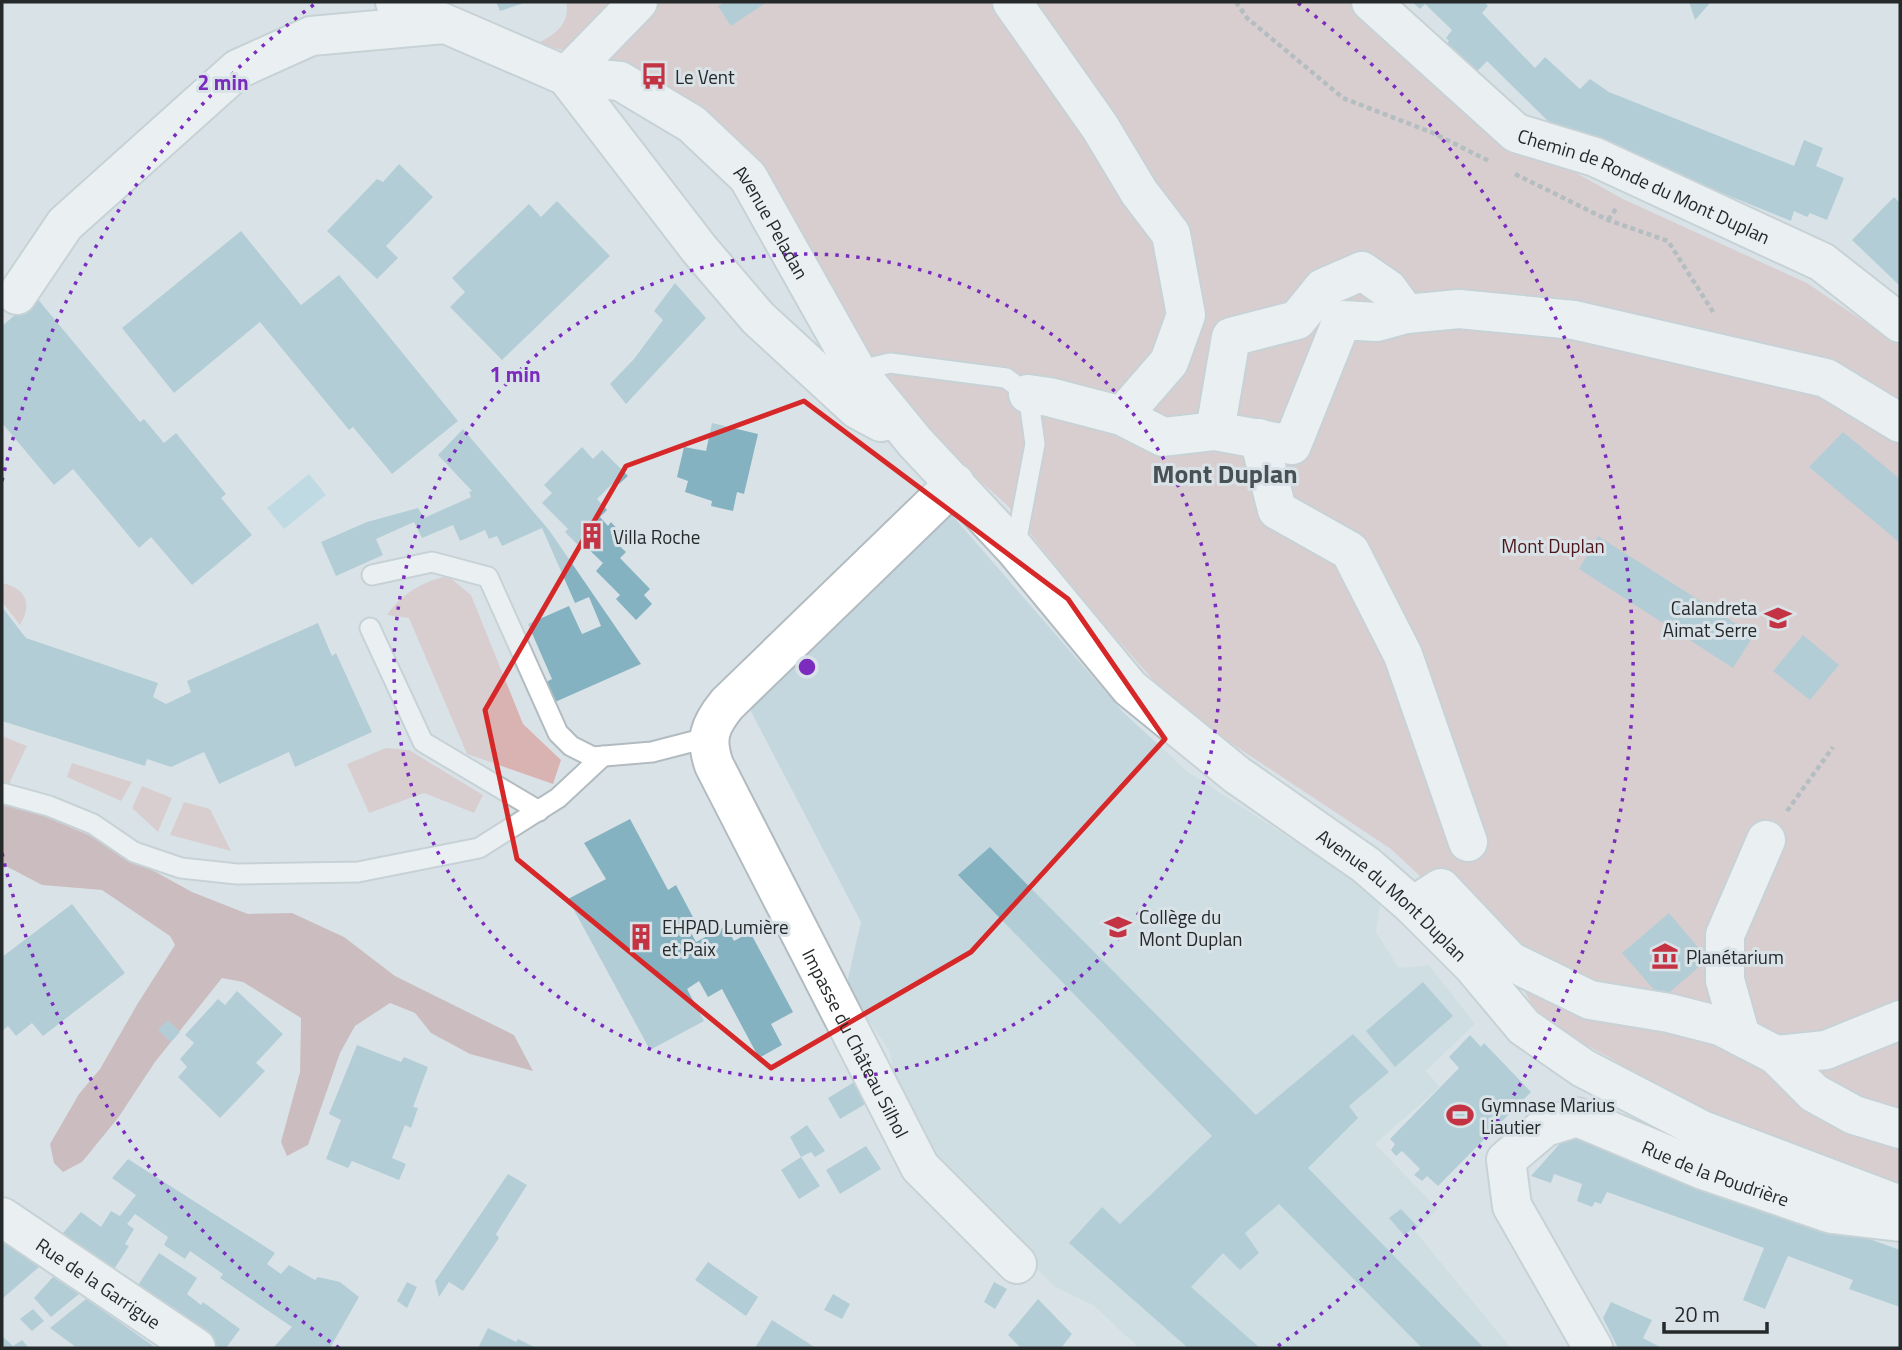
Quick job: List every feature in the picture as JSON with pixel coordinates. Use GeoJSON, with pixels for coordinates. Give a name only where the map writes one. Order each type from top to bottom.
{"type":"FeatureCollection","features":[{"type":"Feature","properties":{"kind":"street","name":"Avenue Peladan"},"geometry":{"type":"LineString","coordinates":[[395,2],[566,76],[620,81],[692,124],[748,177],[856,371],[915,442],[955,483]]}},
{"type":"Feature","properties":{"kind":"street"},"geometry":{"type":"LineString","coordinates":[[566,76],[638,2]]}},
{"type":"Feature","properties":{"kind":"street"},"geometry":{"type":"LineString","coordinates":[[1012,2],[1100,127],[1139,192],[1171,234],[1186,315],[1169,362],[1122,416]]}},
{"type":"Feature","properties":{"kind":"street","name":"Chemin de Ronde du Mont Duplan"},"geometry":{"type":"LineString","coordinates":[[1371,2],[1516,133],[1595,157],[1822,262],[1900,323]]}},
{"type":"Feature","properties":{"kind":"street"},"geometry":{"type":"LineString","coordinates":[[17,295],[65,224],[238,69],[312,36],[444,24]]}},
{"type":"Feature","properties":{"kind":"street","name":"Avenue Peladan"},"geometry":{"type":"LineString","coordinates":[[566,76],[700,250],[758,317],[857,409],[915,442]]}},
{"type":"Feature","properties":{"kind":"street"},"geometry":{"type":"LineString","coordinates":[[1176,344],[1231,337],[1297,320],[1323,288],[1362,271],[1388,289],[1406,314]]}},
{"type":"Feature","properties":{"kind":"street"},"geometry":{"type":"LineString","coordinates":[[1028,394],[1122,416],[1163,437],[1215,430],[1292,445],[1342,320],[1377,322],[1406,314],[1459,309],[1574,320],[1826,378],[1900,423]]}},
{"type":"Feature","properties":{"kind":"street"},"geometry":{"type":"LineString","coordinates":[[1215,430],[1231,337]]}},
{"type":"Feature","properties":{"kind":"street"},"geometry":{"type":"LineString","coordinates":[[1259,439],[1277,510],[1350,551],[1403,654],[1468,842]]}},
{"type":"Feature","properties":{"kind":"street"},"geometry":{"type":"LineString","coordinates":[[710,737],[716,718],[747,684],[955,483]]}},
{"type":"Feature","properties":{"kind":"street","name":"Avenue du Mont Duplan"},"geometry":{"type":"LineString","coordinates":[[955,483],[1130,688],[1237,775],[1366,865],[1413,906],[1473,966],[1524,1027],[1583,1068],[1702,1130],[1900,1205]]}},
{"type":"Feature","properties":{"kind":"street","name":"Impasse du Château Silhol"},"geometry":{"type":"LineString","coordinates":[[710,737],[709,750],[714,765],[920,1167],[1017,1264]]}},
{"type":"Feature","properties":{"kind":"street"},"geometry":{"type":"LineString","coordinates":[[1741,1037],[1725,980],[1725,934],[1766,840]]}},
{"type":"Feature","properties":{"kind":"street"},"geometry":{"type":"LineString","coordinates":[[1413,906],[1441,888],[1510,961],[1590,1000],[1669,1013],[1720,1026],[1776,1055],[1814,1093],[1854,1115],[1900,1129]]}},
{"type":"Feature","properties":{"kind":"street"},"geometry":{"type":"LineString","coordinates":[[1776,1055],[1826,1050],[1900,1020]]}},
{"type":"Feature","properties":{"kind":"street","name":"Rue de la Poudrière"},"geometry":{"type":"LineString","coordinates":[[1593,1348],[1512,1206],[1506,1160],[1545,1127],[1577,1117],[1703,1170],[1832,1214],[1900,1222]]}},
{"type":"Feature","properties":{"kind":"street","name":"Rue de la Garrigue"},"geometry":{"type":"LineString","coordinates":[[2,1217],[196,1348]]}},
{"type":"Feature","properties":{"kind":"lane"},"geometry":{"type":"LineString","coordinates":[[856,371],[890,363],[1006,378],[1028,394],[1035,444],[1014,549]]}},
{"type":"Feature","properties":{"kind":"lane"},"geometry":{"type":"LineString","coordinates":[[372,575],[432,562],[488,577],[558,733],[571,746],[593,757],[652,752],[710,737]]}},
{"type":"Feature","properties":{"kind":"lane"},"geometry":{"type":"LineString","coordinates":[[370,628],[423,743],[539,811]]}},
{"type":"Feature","properties":{"kind":"lane"},"geometry":{"type":"LineString","coordinates":[[2,793],[49,806],[93,824],[134,852],[181,869],[237,874],[358,872],[479,848],[558,798],[603,756]]}},
{"type":"Feature","properties":{"kind":"path"},"geometry":{"type":"LineString","coordinates":[[1236,2],[1247,18],[1343,98],[1433,133],[1499,166]]}},
{"type":"Feature","properties":{"kind":"path"},"geometry":{"type":"LineString","coordinates":[[1510,172],[1608,219],[1668,241],[1744,359]]}},
{"type":"Feature","properties":{"kind":"path"},"geometry":{"type":"LineString","coordinates":[[1810,779],[1833,747]]}},
{"type":"Feature","properties":{"kind":"highlighted area"},"geometry":{"type":"Polygon","coordinates":[[[804,401],[1068,599],[1165,739],[971,952],[771,1068],[517,859],[485,710],[626,466],[804,401]]]}},
{"type":"Feature","properties":{"kind":"shaded area","name":"Collège du Mont Duplan"},"geometry":{"type":"Polygon","coordinates":[[[945,507],[1123,712],[1188,772],[1371,891],[1380,906],[1376,932],[1399,968],[1429,965],[1475,1024],[1426,1071],[1440,1087],[1375,1144],[1438,1209],[1415,1231],[1511,1348],[1139,1348],[1093,1305],[1055,1287],[935,1168],[899,1100],[890,1052],[846,987],[861,922],[746,702],[945,507]]]}},
{"type":"Feature","properties":{"kind":"shaded area"},"geometry":{"type":"Polygon","coordinates":[[[2,798],[112,845],[192,892],[248,914],[292,913],[344,937],[395,976],[514,1035],[533,1071],[470,1054],[431,1033],[415,1013],[390,1003],[355,1026],[340,1053],[308,1145],[287,1156],[281,1142],[300,1072],[301,1018],[243,982],[222,978],[155,1062],[118,1118],[82,1162],[63,1172],[54,1163],[50,1144],[79,1094],[100,1069],[175,945],[170,936],[102,890],[42,885],[2,864],[2,798]]]}},
{"type":"Feature","properties":{"kind":"green space","name":"Mont Duplan"},"geometry":{"type":"Polygon","coordinates":[[[566,2],[1352,2],[1447,86],[1555,161],[1623,199],[1807,283],[1900,346],[1900,1186],[1656,1091],[1612,1059],[1555,1028],[1534,1010],[1510,960],[1391,849],[1211,730],[1171,700],[1101,621],[1007,505],[919,427],[886,392],[773,191],[613,65],[538,43],[564,22],[566,2]]]}},
{"type":"Feature","properties":{"kind":"green space"},"geometry":{"type":"Polygon","coordinates":[[[448,576],[471,595],[523,724],[561,760],[553,784],[467,754],[409,618],[387,615],[413,590],[448,576]]]}},
{"type":"Feature","properties":{"kind":"green space"},"geometry":{"type":"Polygon","coordinates":[[[2,583],[17,589],[25,598],[26,610],[20,625],[2,602],[2,583]]]}},
{"type":"Feature","properties":{"kind":"green space"},"geometry":{"type":"Polygon","coordinates":[[[2,736],[27,746],[8,786],[2,785],[2,736]]]}},
{"type":"Feature","properties":{"kind":"green space"},"geometry":{"type":"Polygon","coordinates":[[[386,748],[409,750],[483,795],[474,813],[424,793],[369,813],[347,764],[386,748]]]}},
{"type":"Feature","properties":{"kind":"green space"},"geometry":{"type":"Polygon","coordinates":[[[72,763],[132,782],[121,801],[67,777],[72,763]]]}},
{"type":"Feature","properties":{"kind":"green space"},"geometry":{"type":"Polygon","coordinates":[[[142,786],[172,798],[158,832],[132,808],[142,786]]]}},
{"type":"Feature","properties":{"kind":"green space"},"geometry":{"type":"Polygon","coordinates":[[[184,802],[210,809],[231,851],[170,835],[184,802]]]}},
{"type":"Feature","properties":{"kind":"water"},"geometry":{"type":"Polygon","coordinates":[[[309,474],[326,495],[284,529],[267,508],[309,474]]]}},
{"type":"Feature","properties":{"kind":"building"},"geometry":{"type":"Polygon","coordinates":[[[496,2],[527,2],[500,11],[496,2]]]}},
{"type":"Feature","properties":{"kind":"building"},"geometry":{"type":"Polygon","coordinates":[[[725,2],[767,2],[731,26],[718,6],[725,2]]]}},
{"type":"Feature","properties":{"kind":"building"},"geometry":{"type":"Polygon","coordinates":[[[1412,2],[1484,2],[1488,6],[1482,13],[1535,68],[1545,57],[1580,89],[1590,79],[1609,92],[1794,166],[1804,140],[1823,148],[1816,166],[1844,178],[1827,220],[1810,213],[1807,217],[1794,211],[1791,221],[1550,123],[1487,61],[1471,78],[1440,49],[1449,41],[1446,38],[1452,30],[1425,4],[1420,9],[1412,2]]]}},
{"type":"Feature","properties":{"kind":"building"},"geometry":{"type":"Polygon","coordinates":[[[1689,2],[1711,2],[1695,20],[1689,2]]]}},
{"type":"Feature","properties":{"kind":"building"},"geometry":{"type":"Polygon","coordinates":[[[399,164],[433,197],[386,246],[398,258],[377,279],[327,231],[377,179],[383,182],[399,164]]]}},
{"type":"Feature","properties":{"kind":"building"},"geometry":{"type":"Polygon","coordinates":[[[1894,197],[1900,203],[1900,286],[1852,240],[1894,197]]]}},
{"type":"Feature","properties":{"kind":"building"},"geometry":{"type":"Polygon","coordinates":[[[557,201],[610,256],[502,360],[450,307],[465,292],[452,278],[529,204],[541,217],[557,201]]]}},
{"type":"Feature","properties":{"kind":"building"},"geometry":{"type":"Polygon","coordinates":[[[241,231],[301,305],[339,275],[458,421],[392,474],[353,427],[349,430],[260,322],[174,393],[122,328],[241,231]]]}},
{"type":"Feature","properties":{"kind":"building"},"geometry":{"type":"Polygon","coordinates":[[[675,283],[706,318],[626,404],[610,384],[634,359],[663,320],[654,311],[675,283]]]}},
{"type":"Feature","properties":{"kind":"building"},"geometry":{"type":"Polygon","coordinates":[[[36,297],[140,422],[144,419],[164,443],[176,433],[226,494],[221,498],[252,535],[192,585],[151,537],[139,548],[73,469],[54,485],[2,423],[2,326],[36,297]]]}},
{"type":"Feature","properties":{"kind":"building"},"geometry":{"type":"Polygon","coordinates":[[[712,423],[758,434],[744,494],[737,492],[733,511],[711,506],[712,501],[685,492],[688,481],[677,477],[684,447],[706,451],[712,423]]]}},
{"type":"Feature","properties":{"kind":"building"},"geometry":{"type":"Polygon","coordinates":[[[463,429],[549,530],[641,664],[555,702],[546,682],[552,679],[528,624],[569,606],[582,634],[601,626],[589,597],[575,603],[542,528],[502,546],[497,536],[489,539],[485,530],[460,541],[453,525],[422,538],[414,522],[376,539],[383,555],[336,576],[321,542],[367,522],[418,508],[424,518],[471,497],[469,492],[472,491],[438,455],[463,429]]]}},
{"type":"Feature","properties":{"kind":"building"},"geometry":{"type":"Polygon","coordinates":[[[1843,432],[1900,479],[1900,543],[1809,467],[1843,432]]]}},
{"type":"Feature","properties":{"kind":"building","name":"Villa Roche"},"geometry":{"type":"Polygon","coordinates":[[[582,447],[593,459],[602,450],[628,476],[619,484],[615,481],[597,499],[607,510],[600,517],[608,526],[611,522],[620,532],[612,539],[626,552],[620,558],[650,589],[644,595],[652,604],[636,620],[616,599],[620,595],[596,571],[603,563],[582,543],[579,546],[565,532],[568,529],[542,503],[552,493],[544,485],[582,447]]]}},
{"type":"Feature","properties":{"kind":"building"},"geometry":{"type":"Polygon","coordinates":[[[1598,536],[1754,635],[1733,668],[1579,569],[1598,536]]]}},
{"type":"Feature","properties":{"kind":"building"},"geometry":{"type":"Polygon","coordinates":[[[2,607],[26,638],[158,683],[153,697],[166,704],[191,692],[187,681],[318,623],[332,656],[336,653],[372,732],[295,767],[289,752],[219,784],[204,752],[171,767],[147,759],[145,766],[2,721],[2,607]]]}},
{"type":"Feature","properties":{"kind":"building"},"geometry":{"type":"Polygon","coordinates":[[[1803,635],[1839,665],[1810,700],[1773,671],[1803,635]]]}},
{"type":"Feature","properties":{"kind":"building","name":"EHPAD Lumière et Paix"},"geometry":{"type":"Polygon","coordinates":[[[630,819],[668,890],[676,885],[694,919],[686,923],[696,942],[726,926],[734,941],[750,932],[793,1012],[771,1024],[782,1045],[759,1058],[722,989],[708,997],[699,981],[687,989],[704,1021],[650,1050],[568,899],[606,879],[584,843],[630,819]]]}},
{"type":"Feature","properties":{"kind":"building","name":"Collège du Mont Duplan"},"geometry":{"type":"Polygon","coordinates":[[[990,847],[1256,1115],[1353,1034],[1389,1072],[1349,1106],[1358,1118],[1308,1168],[1484,1348],[1422,1348],[1279,1204],[1245,1233],[1259,1253],[1240,1270],[1223,1253],[1191,1287],[1260,1348],[1188,1348],[1069,1243],[1102,1207],[1120,1224],[1212,1136],[958,875],[990,847]]]}},
{"type":"Feature","properties":{"kind":"building"},"geometry":{"type":"Polygon","coordinates":[[[72,904],[125,973],[43,1036],[32,1023],[16,1036],[8,1026],[2,1031],[2,957],[72,904]]]}},
{"type":"Feature","properties":{"kind":"building","name":"Planétarium"},"geometry":{"type":"Polygon","coordinates":[[[1669,913],[1708,959],[1662,999],[1622,953],[1669,913]]]}},
{"type":"Feature","properties":{"kind":"building"},"geometry":{"type":"Polygon","coordinates":[[[1423,982],[1453,1016],[1395,1067],[1366,1031],[1423,982]]]}},
{"type":"Feature","properties":{"kind":"building"},"geometry":{"type":"Polygon","coordinates":[[[237,991],[283,1034],[256,1063],[265,1071],[220,1118],[178,1077],[187,1067],[180,1059],[194,1043],[185,1035],[218,999],[225,1005],[237,991]]]}},
{"type":"Feature","properties":{"kind":"building"},"geometry":{"type":"Polygon","coordinates":[[[168,1020],[180,1032],[171,1042],[158,1030],[168,1020]]]}},
{"type":"Feature","properties":{"kind":"building","name":"Gymnase Marius Liautier"},"geometry":{"type":"Polygon","coordinates":[[[1470,1035],[1481,1047],[1484,1043],[1531,1092],[1438,1186],[1427,1176],[1422,1181],[1414,1175],[1420,1169],[1402,1151],[1396,1156],[1391,1150],[1395,1144],[1390,1139],[1459,1068],[1449,1057],[1470,1035]]]}},
{"type":"Feature","properties":{"kind":"building"},"geometry":{"type":"Polygon","coordinates":[[[357,1045],[401,1062],[404,1057],[428,1067],[413,1107],[418,1108],[411,1128],[405,1125],[392,1158],[406,1164],[399,1180],[352,1161],[348,1168],[326,1159],[341,1120],[329,1114],[357,1045]]]}},
{"type":"Feature","properties":{"kind":"building"},"geometry":{"type":"Polygon","coordinates":[[[856,1081],[867,1103],[840,1119],[828,1098],[856,1081]]]}},
{"type":"Feature","properties":{"kind":"building"},"geometry":{"type":"Polygon","coordinates":[[[807,1125],[825,1151],[815,1157],[811,1152],[801,1157],[790,1137],[807,1125]]]}},
{"type":"Feature","properties":{"kind":"building"},"geometry":{"type":"Polygon","coordinates":[[[1571,1131],[1900,1250],[1900,1307],[1849,1289],[1853,1280],[1788,1256],[1765,1309],[1743,1300],[1764,1248],[1607,1192],[1601,1204],[1595,1202],[1592,1207],[1577,1201],[1582,1184],[1554,1174],[1551,1183],[1531,1176],[1571,1131]]]}},
{"type":"Feature","properties":{"kind":"building"},"geometry":{"type":"Polygon","coordinates":[[[866,1146],[881,1169],[840,1194],[826,1170],[866,1146]]]}},
{"type":"Feature","properties":{"kind":"building"},"geometry":{"type":"Polygon","coordinates":[[[801,1157],[820,1186],[799,1199],[781,1170],[801,1157]]]}},
{"type":"Feature","properties":{"kind":"building"},"geometry":{"type":"Polygon","coordinates":[[[128,1159],[275,1253],[267,1264],[281,1274],[289,1265],[315,1280],[318,1277],[340,1282],[359,1297],[330,1348],[273,1348],[292,1327],[220,1278],[223,1274],[190,1251],[185,1259],[164,1245],[168,1237],[135,1214],[127,1224],[134,1229],[125,1244],[129,1246],[109,1277],[57,1240],[81,1212],[101,1227],[111,1211],[120,1216],[136,1195],[112,1178],[128,1159]]]}},
{"type":"Feature","properties":{"kind":"building"},"geometry":{"type":"Polygon","coordinates":[[[508,1174],[527,1185],[496,1234],[499,1238],[463,1291],[449,1282],[439,1297],[435,1281],[508,1174]]]}},
{"type":"Feature","properties":{"kind":"building"},"geometry":{"type":"Polygon","coordinates":[[[1401,1209],[1418,1227],[1404,1235],[1389,1218],[1401,1209]]]}},
{"type":"Feature","properties":{"kind":"building"},"geometry":{"type":"Polygon","coordinates":[[[2,1241],[39,1267],[2,1299],[2,1241]]]}},
{"type":"Feature","properties":{"kind":"building"},"geometry":{"type":"Polygon","coordinates":[[[159,1253],[197,1278],[187,1294],[201,1305],[203,1302],[240,1329],[226,1348],[214,1348],[133,1293],[159,1253]]]}},
{"type":"Feature","properties":{"kind":"building"},"geometry":{"type":"Polygon","coordinates":[[[708,1262],[758,1297],[746,1316],[695,1280],[708,1262]]]}},
{"type":"Feature","properties":{"kind":"building"},"geometry":{"type":"Polygon","coordinates":[[[53,1277],[79,1294],[51,1317],[34,1298],[53,1277]]]}},
{"type":"Feature","properties":{"kind":"building"},"geometry":{"type":"Polygon","coordinates":[[[407,1282],[417,1287],[407,1308],[397,1301],[407,1282]]]}},
{"type":"Feature","properties":{"kind":"building"},"geometry":{"type":"Polygon","coordinates":[[[994,1282],[1007,1289],[995,1309],[984,1302],[994,1282]]]}},
{"type":"Feature","properties":{"kind":"building"},"geometry":{"type":"Polygon","coordinates":[[[833,1294],[850,1304],[842,1319],[824,1310],[833,1294]]]}},
{"type":"Feature","properties":{"kind":"building"},"geometry":{"type":"Polygon","coordinates":[[[86,1299],[156,1348],[77,1348],[50,1328],[86,1299]]]}},
{"type":"Feature","properties":{"kind":"building"},"geometry":{"type":"Polygon","coordinates":[[[1038,1299],[1072,1334],[1061,1348],[1021,1348],[1008,1335],[1038,1299]]]}},
{"type":"Feature","properties":{"kind":"building"},"geometry":{"type":"Polygon","coordinates":[[[1611,1302],[1652,1320],[1643,1338],[1662,1348],[1618,1348],[1603,1318],[1611,1302]]]}},
{"type":"Feature","properties":{"kind":"building"},"geometry":{"type":"Polygon","coordinates":[[[33,1309],[44,1321],[32,1331],[20,1319],[33,1309]]]}},
{"type":"Feature","properties":{"kind":"building"},"geometry":{"type":"Polygon","coordinates":[[[772,1320],[816,1348],[755,1348],[772,1320]]]}},
{"type":"Feature","properties":{"kind":"building"},"geometry":{"type":"Polygon","coordinates":[[[488,1328],[516,1342],[518,1339],[536,1348],[478,1348],[488,1328]]]}},
{"type":"Feature","properties":{"kind":"building"},"geometry":{"type":"Polygon","coordinates":[[[2,1336],[13,1346],[22,1340],[28,1347],[2,1348],[2,1336]]]}},
{"type":"Feature","properties":{"kind":"place","name":"Le Vent"},"geometry":{"type":"Point","coordinates":[654,76]}},
{"type":"Feature","properties":{"kind":"place","name":"Villa Roche"},"geometry":{"type":"Point","coordinates":[592,536]}},
{"type":"Feature","properties":{"kind":"place","name":"Calandreta Aimat Serre"},"geometry":{"type":"Point","coordinates":[1778,618]}},
{"type":"Feature","properties":{"kind":"place","name":"Collège du Mont Duplan"},"geometry":{"type":"Point","coordinates":[1118,927]}},
{"type":"Feature","properties":{"kind":"place","name":"EHPAD Lumière et Paix"},"geometry":{"type":"Point","coordinates":[641,937]}},
{"type":"Feature","properties":{"kind":"place","name":"Planétarium"},"geometry":{"type":"Point","coordinates":[1665,956]}},
{"type":"Feature","properties":{"kind":"place","name":"Gymnase Marius Liautier"},"geometry":{"type":"Point","coordinates":[1460,1115]}},
{"type":"Feature","properties":{"kind":"district","name":"Mont Duplan"},"geometry":{"type":"Point","coordinates":[1225,473]}}]}
